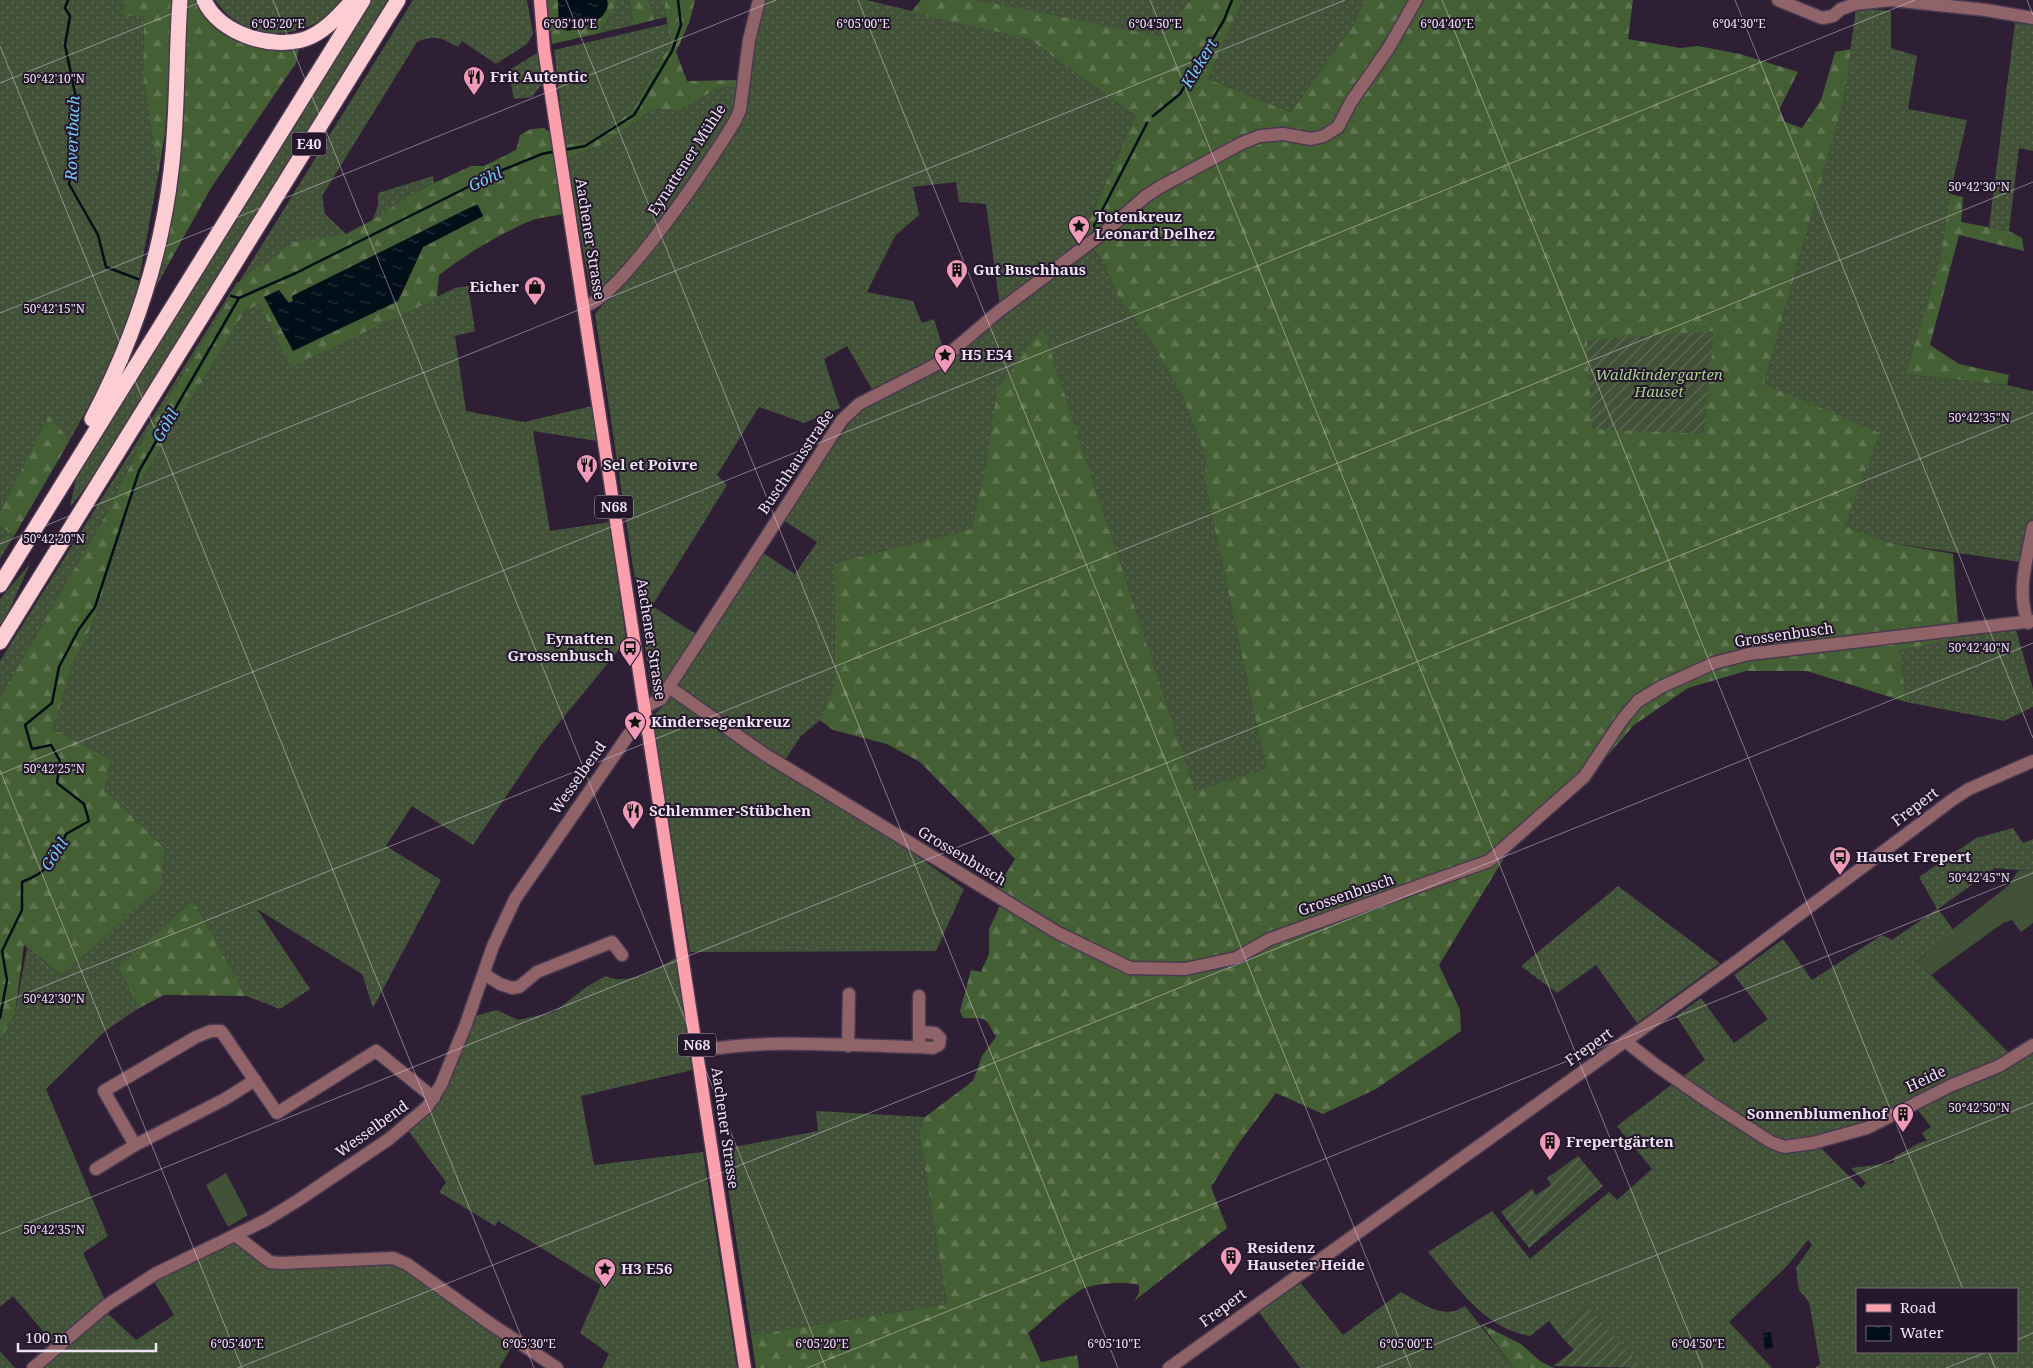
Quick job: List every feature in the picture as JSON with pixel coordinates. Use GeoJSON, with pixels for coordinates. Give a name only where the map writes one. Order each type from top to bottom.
{"type":"FeatureCollection","features":[{"type":"Feature","properties":{"kind":"highway"},"geometry":{"type":"LineString","coordinates":[[0,585],[79,458],[128,344],[152,274],[164,220],[172,169],[180,0]]}},
{"type":"Feature","properties":{"kind":"highway"},"geometry":{"type":"LineString","coordinates":[[204,0],[232,30],[247,37],[283,43],[305,39],[328,26],[353,0]]}},
{"type":"Feature","properties":{"kind":"highway","name":"E40"},"geometry":{"type":"LineString","coordinates":[[94,424],[188,282],[363,0]]}},
{"type":"Feature","properties":{"kind":"highway","name":"E40"},"geometry":{"type":"LineString","coordinates":[[0,642],[398,0]]}},
{"type":"Feature","properties":{"kind":"main road","name":"Aachener Strasse"},"geometry":{"type":"LineString","coordinates":[[532,0],[542,34]]}},
{"type":"Feature","properties":{"kind":"main road","name":"Aachener Strasse"},"geometry":{"type":"LineString","coordinates":[[540,0],[542,34],[745,1368]]}},
{"type":"Feature","properties":{"kind":"street","name":"Eynattener Mühle"},"geometry":{"type":"LineString","coordinates":[[584,306],[599,300],[653,240],[672,216],[735,121],[740,110],[749,40],[759,0]]}},
{"type":"Feature","properties":{"kind":"street","name":"Buschhausstraße"},"geometry":{"type":"LineString","coordinates":[[645,707],[661,699],[842,420],[858,404],[937,364],[1000,311],[1160,186],[1242,143],[1260,136],[1282,134],[1311,139],[1324,136],[1338,127],[1351,102],[1388,49],[1416,0]]}},
{"type":"Feature","properties":{"kind":"street"},"geometry":{"type":"LineString","coordinates":[[1778,0],[1822,18],[1833,16],[1840,4],[1891,0],[1986,10],[2033,18]]}},
{"type":"Feature","properties":{"kind":"street"},"geometry":{"type":"LineString","coordinates":[[2030,622],[2022,607],[2021,595],[2033,527]]}},
{"type":"Feature","properties":{"kind":"street","name":"Grossenbusch"},"geometry":{"type":"LineString","coordinates":[[668,687],[764,754],[1058,934],[1130,968],[1185,969],[1236,958],[1270,939],[1489,860],[1584,777],[1622,720],[1638,701],[1661,687],[1714,664],[1749,654],[2030,622]]}},
{"type":"Feature","properties":{"kind":"street","name":"Wesselbend"},"geometry":{"type":"LineString","coordinates":[[33,1368],[107,1305],[155,1274],[235,1235],[297,1201],[389,1139],[415,1119],[434,1098],[441,1085],[466,1024],[493,946],[515,899],[629,734],[648,723]]}},
{"type":"Feature","properties":{"kind":"street","name":"Frepert"},"geometry":{"type":"LineString","coordinates":[[1170,1368],[1798,916],[1952,800],[1968,789],[2033,761]]}},
{"type":"Feature","properties":{"kind":"street"},"geometry":{"type":"LineString","coordinates":[[484,974],[500,984],[512,988],[519,987],[536,972],[612,942],[622,955]]}},
{"type":"Feature","properties":{"kind":"street"},"geometry":{"type":"LineString","coordinates":[[848,1046],[849,994]]}},
{"type":"Feature","properties":{"kind":"street"},"geometry":{"type":"LineString","coordinates":[[919,996],[919,1047]]}},
{"type":"Feature","properties":{"kind":"street"},"geometry":{"type":"LineString","coordinates":[[135,1146],[104,1091],[196,1036],[211,1031],[221,1031],[277,1112],[376,1051],[434,1098]]}},
{"type":"Feature","properties":{"kind":"street"},"geometry":{"type":"LineString","coordinates":[[698,1051],[735,1045],[776,1044],[933,1048],[939,1045],[940,1038],[935,1033],[919,1032]]}},
{"type":"Feature","properties":{"kind":"street","name":"Heide"},"geometry":{"type":"LineString","coordinates":[[1625,1041],[1712,1104],[1772,1142],[1784,1147],[1813,1143],[1862,1130],[1925,1097],[1999,1066],[2033,1045]]}},
{"type":"Feature","properties":{"kind":"street"},"geometry":{"type":"LineString","coordinates":[[96,1169],[135,1146],[225,1099],[255,1080]]}},
{"type":"Feature","properties":{"kind":"street"},"geometry":{"type":"LineString","coordinates":[[235,1235],[270,1262],[393,1258],[407,1264],[488,1322],[557,1368]]}},
{"type":"Feature","properties":{"kind":"green space"},"geometry":{"type":"Polygon","coordinates":[[[0,0],[124,0],[123,16],[144,16],[143,76],[158,176],[136,295],[122,338],[105,376],[70,440],[49,417],[0,512],[0,0]]]}},
{"type":"Feature","properties":{"kind":"green space"},"geometry":{"type":"Polygon","coordinates":[[[124,0],[173,0],[165,133],[158,176],[143,76],[144,16],[123,16],[124,0]]]}},
{"type":"Feature","properties":{"kind":"green space"},"geometry":{"type":"Polygon","coordinates":[[[187,0],[198,0],[207,16],[299,47],[296,63],[211,188],[168,265],[160,263],[187,0]]]}},
{"type":"Feature","properties":{"kind":"green space"},"geometry":{"type":"Polygon","coordinates":[[[215,0],[342,0],[321,21],[299,30],[272,33],[246,27],[224,11],[215,0]]]}},
{"type":"Feature","properties":{"kind":"green space"},"geometry":{"type":"Polygon","coordinates":[[[370,0],[391,0],[102,467],[70,507],[78,468],[370,0]]]}},
{"type":"Feature","properties":{"kind":"green space"},"geometry":{"type":"Polygon","coordinates":[[[413,0],[527,0],[533,34],[527,44],[496,64],[462,41],[458,47],[438,38],[429,38],[417,42],[322,196],[325,214],[346,234],[239,283],[147,432],[105,516],[0,697],[0,661],[237,282],[239,282],[413,0]]]}},
{"type":"Feature","properties":{"kind":"green space"},"geometry":{"type":"Polygon","coordinates":[[[547,0],[558,0],[559,25],[575,27],[588,24],[599,17],[608,3],[607,0],[618,0],[600,33],[552,44],[547,0]]]}},
{"type":"Feature","properties":{"kind":"green space"},"geometry":{"type":"Polygon","coordinates":[[[618,0],[629,0],[634,25],[600,33],[618,0]]]}},
{"type":"Feature","properties":{"kind":"green space"},"geometry":{"type":"Polygon","coordinates":[[[629,0],[649,0],[654,20],[634,25],[629,0]]]}},
{"type":"Feature","properties":{"kind":"green space"},"geometry":{"type":"Polygon","coordinates":[[[649,0],[664,0],[668,17],[654,20],[649,0]]]}},
{"type":"Feature","properties":{"kind":"green space"},"geometry":{"type":"Polygon","coordinates":[[[664,0],[695,0],[689,23],[676,52],[687,81],[739,80],[738,88],[719,87],[680,111],[653,109],[606,143],[566,159],[565,145],[588,141],[631,112],[670,44],[664,0]]]}},
{"type":"Feature","properties":{"kind":"green space"},"geometry":{"type":"Polygon","coordinates":[[[765,0],[866,0],[1029,39],[1135,116],[1082,235],[1086,241],[1000,307],[986,204],[959,202],[956,182],[913,187],[919,215],[895,236],[867,292],[913,301],[922,323],[934,319],[944,352],[930,362],[873,391],[847,346],[824,359],[840,408],[804,423],[759,407],[717,475],[727,485],[652,606],[699,636],[653,700],[595,314],[687,205],[742,118],[753,37],[765,0]]]}},
{"type":"Feature","properties":{"kind":"green space"},"geometry":{"type":"Polygon","coordinates":[[[921,0],[978,0],[1161,36],[1190,0],[1243,0],[1208,79],[1291,112],[1353,25],[1365,0],[1633,0],[1628,39],[1680,48],[1698,46],[1740,54],[1798,72],[1779,110],[1785,122],[1802,128],[1821,100],[1835,52],[1851,49],[1843,104],[1764,384],[1880,433],[1844,526],[1891,543],[1953,554],[1959,637],[1900,650],[1906,702],[1807,671],[1746,671],[1688,688],[1634,725],[1582,785],[1504,858],[1439,965],[1460,1010],[1461,1031],[1376,1089],[1323,1114],[1276,1093],[1236,1147],[1211,1187],[1227,1228],[1134,1301],[1139,1293],[1139,1285],[1117,1283],[1084,1288],[1059,1306],[1028,1333],[1041,1362],[1077,1355],[1079,1368],[756,1368],[751,1335],[947,1304],[919,1133],[925,1117],[973,1081],[982,1056],[996,1037],[984,1019],[963,1018],[960,1011],[971,970],[981,972],[989,954],[989,929],[1000,906],[997,888],[1015,859],[920,762],[887,744],[833,730],[820,720],[835,683],[834,563],[971,529],[987,462],[997,390],[1043,328],[1195,791],[1266,769],[1204,479],[1206,457],[1181,393],[1155,348],[1116,293],[1104,263],[1082,236],[1135,116],[1029,39],[911,12],[921,0]]]}},
{"type":"Feature","properties":{"kind":"green space"},"geometry":{"type":"Polygon","coordinates":[[[978,0],[1190,0],[1161,36],[978,0]]]}},
{"type":"Feature","properties":{"kind":"green space"},"geometry":{"type":"Polygon","coordinates":[[[1243,0],[1365,0],[1353,25],[1291,112],[1208,79],[1243,0]]]}},
{"type":"Feature","properties":{"kind":"green space"},"geometry":{"type":"Polygon","coordinates":[[[1856,8],[1891,11],[1891,48],[1917,56],[1908,109],[1967,120],[1950,194],[1940,260],[1905,374],[2007,385],[2033,391],[2033,564],[1891,543],[1843,526],[1764,384],[1843,104],[1856,8]]]}},
{"type":"Feature","properties":{"kind":"green space"},"geometry":{"type":"Polygon","coordinates":[[[2015,23],[2033,25],[2033,151],[2019,148],[2009,231],[1989,227],[2015,23]]]}},
{"type":"Feature","properties":{"kind":"green space"},"geometry":{"type":"Polygon","coordinates":[[[667,24],[670,44],[631,112],[588,141],[565,145],[554,50],[667,24]]]}},
{"type":"Feature","properties":{"kind":"green space"},"geometry":{"type":"Polygon","coordinates":[[[537,53],[542,84],[532,97],[514,99],[508,71],[537,53]]]}},
{"type":"Feature","properties":{"kind":"green space"},"geometry":{"type":"Polygon","coordinates":[[[719,87],[738,88],[736,111],[660,226],[594,297],[591,293],[566,159],[606,143],[653,109],[680,111],[719,87]]]}},
{"type":"Feature","properties":{"kind":"green space"},"geometry":{"type":"Polygon","coordinates":[[[544,128],[551,133],[564,214],[533,220],[497,237],[439,275],[437,298],[291,367],[259,304],[245,311],[130,499],[96,616],[72,667],[53,729],[111,759],[105,789],[164,848],[161,886],[61,975],[24,945],[15,1014],[0,1040],[0,697],[105,516],[147,432],[239,283],[294,242],[346,234],[382,215],[392,207],[434,183],[471,166],[484,166],[516,150],[520,135],[531,129],[544,128]],[[478,205],[292,296],[293,301],[288,303],[279,290],[293,351],[398,301],[423,247],[483,216],[478,205]]]}},
{"type":"Feature","properties":{"kind":"green space"},"geometry":{"type":"Polygon","coordinates":[[[433,176],[434,183],[372,221],[378,206],[378,193],[433,176]]]}},
{"type":"Feature","properties":{"kind":"green space"},"geometry":{"type":"Polygon","coordinates":[[[1950,194],[1963,197],[1961,222],[2009,231],[2022,238],[2024,251],[1959,235],[1930,345],[1959,364],[2009,375],[2007,385],[1905,374],[1940,260],[1950,194]]]}},
{"type":"Feature","properties":{"kind":"green space"},"geometry":{"type":"Polygon","coordinates":[[[1089,246],[1104,263],[1116,293],[1155,348],[1181,393],[1206,457],[1204,479],[1266,769],[1195,792],[1043,328],[987,462],[971,529],[834,563],[835,683],[820,720],[801,736],[785,760],[678,692],[678,685],[763,553],[795,574],[817,542],[783,520],[853,418],[1089,246]]]}},
{"type":"Feature","properties":{"kind":"green space"},"geometry":{"type":"Polygon","coordinates":[[[160,263],[168,265],[155,289],[160,263]]]}},
{"type":"Feature","properties":{"kind":"green space"},"geometry":{"type":"Polygon","coordinates":[[[468,286],[475,331],[455,336],[466,411],[524,422],[592,406],[597,441],[533,431],[550,531],[610,522],[626,641],[541,745],[473,845],[412,806],[386,846],[441,880],[373,1008],[362,974],[257,909],[310,989],[280,1009],[246,996],[193,900],[118,967],[139,1008],[105,1031],[46,1089],[108,1236],[83,1253],[105,1300],[53,1343],[13,1296],[0,1307],[0,1040],[15,1014],[27,948],[61,975],[164,848],[105,789],[111,759],[53,729],[72,667],[96,616],[130,499],[245,311],[259,303],[382,323],[455,288],[468,286]]]}},
{"type":"Feature","properties":{"kind":"green space","name":"Waldkindergarten Hauset"},"geometry":{"type":"Polygon","coordinates":[[[1714,331],[1704,434],[1592,429],[1587,340],[1714,331]]]}},
{"type":"Feature","properties":{"kind":"green space"},"geometry":{"type":"Polygon","coordinates":[[[49,416],[70,440],[14,536],[0,526],[0,512],[49,416]]]}},
{"type":"Feature","properties":{"kind":"green space"},"geometry":{"type":"Polygon","coordinates":[[[0,526],[14,536],[0,559],[0,526]]]}},
{"type":"Feature","properties":{"kind":"green space"},"geometry":{"type":"Polygon","coordinates":[[[30,564],[0,631],[0,599],[30,564]]]}},
{"type":"Feature","properties":{"kind":"green space"},"geometry":{"type":"Polygon","coordinates":[[[2016,630],[2033,689],[2033,707],[2004,721],[1906,702],[1900,649],[1959,637],[2016,630]]]}},
{"type":"Feature","properties":{"kind":"green space"},"geometry":{"type":"Polygon","coordinates":[[[671,696],[783,762],[964,889],[936,951],[690,952],[652,718],[671,696]]]}},
{"type":"Feature","properties":{"kind":"green space"},"geometry":{"type":"Polygon","coordinates":[[[2013,828],[2023,843],[2033,839],[2033,876],[2029,871],[1995,868],[1938,909],[1955,932],[1917,961],[2011,1055],[1861,1123],[1812,1139],[1791,1141],[1773,1137],[1682,1077],[1705,1060],[1676,1016],[1701,998],[1734,1043],[1768,1019],[1734,975],[1783,939],[1812,980],[1882,935],[1892,940],[1937,909],[1919,877],[1976,838],[2013,828]]]}},
{"type":"Feature","properties":{"kind":"green space"},"geometry":{"type":"Polygon","coordinates":[[[2018,871],[2030,871],[2033,876],[2033,923],[2021,932],[2012,920],[2003,923],[1931,975],[1917,961],[1955,932],[1953,929],[2009,885],[2018,871]]]}},
{"type":"Feature","properties":{"kind":"green space"},"geometry":{"type":"Polygon","coordinates":[[[1618,886],[1720,963],[1637,1023],[1596,965],[1557,993],[1521,966],[1618,886]]]}},
{"type":"Feature","properties":{"kind":"green space"},"geometry":{"type":"Polygon","coordinates":[[[193,900],[246,996],[164,995],[139,1008],[118,967],[193,900]]]}},
{"type":"Feature","properties":{"kind":"green space"},"geometry":{"type":"Polygon","coordinates":[[[677,957],[692,1070],[581,1096],[594,1165],[703,1152],[737,1368],[602,1368],[609,1354],[580,1333],[601,1285],[498,1221],[495,1226],[439,1192],[446,1182],[407,1129],[435,1108],[475,1016],[497,1010],[518,1020],[554,1012],[585,988],[605,976],[614,979],[633,978],[677,957]]]}},
{"type":"Feature","properties":{"kind":"green space"},"geometry":{"type":"Polygon","coordinates":[[[2033,1050],[2033,1368],[1815,1368],[1820,1364],[1809,1302],[1799,1290],[1796,1268],[1812,1245],[1808,1240],[1787,1266],[1729,1322],[1772,1368],[1643,1368],[1588,1306],[1558,1333],[1549,1321],[1530,1336],[1513,1331],[1498,1324],[1472,1304],[1428,1252],[1492,1211],[1530,1259],[1609,1192],[1617,1200],[1652,1169],[1617,1126],[1674,1083],[1779,1150],[1789,1153],[1819,1146],[1861,1188],[1866,1183],[1851,1168],[1893,1163],[1895,1156],[1919,1143],[1927,1141],[1922,1133],[1931,1127],[1914,1105],[2033,1050]]]}},
{"type":"Feature","properties":{"kind":"green space"},"geometry":{"type":"Polygon","coordinates":[[[816,1111],[925,1117],[919,1133],[947,1304],[751,1335],[722,1149],[818,1131],[816,1111]]]}},
{"type":"Feature","properties":{"kind":"green space"},"geometry":{"type":"Polygon","coordinates":[[[1578,1156],[1603,1186],[1529,1248],[1501,1212],[1532,1189],[1536,1195],[1551,1185],[1547,1178],[1578,1156]]]}},
{"type":"Feature","properties":{"kind":"green space"},"geometry":{"type":"Polygon","coordinates":[[[226,1173],[248,1215],[228,1227],[206,1185],[226,1173]]]}},
{"type":"Feature","properties":{"kind":"green space"},"geometry":{"type":"Polygon","coordinates":[[[243,1236],[273,1260],[395,1262],[513,1345],[499,1368],[41,1368],[106,1312],[136,1340],[174,1315],[153,1280],[243,1236]]]}},
{"type":"Feature","properties":{"kind":"green space"},"geometry":{"type":"Polygon","coordinates":[[[1299,1281],[1343,1335],[1401,1292],[1433,1309],[1441,1311],[1449,1312],[1465,1306],[1514,1368],[1300,1368],[1258,1311],[1299,1281]]]}},
{"type":"Feature","properties":{"kind":"green space"},"geometry":{"type":"Polygon","coordinates":[[[1588,1306],[1643,1368],[1553,1366],[1574,1350],[1558,1333],[1588,1306]]]}},
{"type":"Feature","properties":{"kind":"green space"},"geometry":{"type":"Polygon","coordinates":[[[1481,1324],[1521,1344],[1540,1361],[1554,1368],[1514,1368],[1481,1324]]]}},
{"type":"Feature","properties":{"kind":"green space"},"geometry":{"type":"Polygon","coordinates":[[[0,1351],[15,1368],[0,1368],[0,1351]]]}},
{"type":"Feature","properties":{"kind":"water"},"geometry":{"type":"Polygon","coordinates":[[[558,0],[607,0],[607,7],[605,13],[594,22],[567,31],[559,25],[558,0]]]}},
{"type":"Feature","properties":{"kind":"water"},"geometry":{"type":"Polygon","coordinates":[[[477,204],[483,216],[423,247],[398,301],[293,351],[264,297],[279,290],[289,303],[293,301],[292,296],[477,204]]]}},
{"type":"Feature","properties":{"kind":"water"},"geometry":{"type":"Polygon","coordinates":[[[1771,1332],[1773,1348],[1765,1349],[1763,1333],[1771,1332]]]}},
{"type":"Feature","properties":{"kind":"waterway","name":"Rovertbach"},"geometry":{"type":"LineString","coordinates":[[68,0],[65,8],[70,16],[65,45],[76,98],[74,161],[69,184],[98,235],[106,267],[138,279]]}},
{"type":"Feature","properties":{"kind":"waterway","name":"Göhl"},"geometry":{"type":"LineString","coordinates":[[564,150],[585,146],[634,115],[672,51],[681,25],[678,0]]}},
{"type":"Feature","properties":{"kind":"waterway","name":"Klekert"},"geometry":{"type":"LineString","coordinates":[[1153,116],[1180,94],[1224,20],[1232,0]]}},
{"type":"Feature","properties":{"kind":"waterway","name":"Klekert"},"geometry":{"type":"LineString","coordinates":[[1094,226],[1147,123]]}},
{"type":"Feature","properties":{"kind":"waterway","name":"Göhl"},"geometry":{"type":"LineString","coordinates":[[0,1018],[7,980],[2,951],[22,910],[22,882],[45,870],[55,858],[66,834],[89,821],[84,804],[57,783],[60,761],[51,745],[32,749],[25,725],[52,703],[59,667],[79,629],[95,607],[139,471],[239,298],[296,273],[500,171],[542,154],[556,151]]}},
{"type":"Feature","properties":{"kind":"waterway","name":"Göhl"},"geometry":{"type":"LineString","coordinates":[[231,296],[239,298]]}},
{"type":"Feature","properties":{"kind":"place","name":"Frit Autentic"},"geometry":{"type":"Point","coordinates":[474,96]}},
{"type":"Feature","properties":{"kind":"place","name":"Totenkreuz Leonard Delhez"},"geometry":{"type":"Point","coordinates":[1079,245]}},
{"type":"Feature","properties":{"kind":"place","name":"Gut Buschhaus"},"geometry":{"type":"Point","coordinates":[957,289]}},
{"type":"Feature","properties":{"kind":"place","name":"Eicher"},"geometry":{"type":"Point","coordinates":[535,306]}},
{"type":"Feature","properties":{"kind":"place","name":"H5 E54"},"geometry":{"type":"Point","coordinates":[945,374]}},
{"type":"Feature","properties":{"kind":"place","name":"Sel et Poivre"},"geometry":{"type":"Point","coordinates":[587,484]}},
{"type":"Feature","properties":{"kind":"place","name":"Eynatten Grossenbusch"},"geometry":{"type":"Point","coordinates":[630,667]}},
{"type":"Feature","properties":{"kind":"place","name":"Kindersegenkreuz"},"geometry":{"type":"Point","coordinates":[635,741]}},
{"type":"Feature","properties":{"kind":"place","name":"Schlemmer-Stübchen"},"geometry":{"type":"Point","coordinates":[633,830]}},
{"type":"Feature","properties":{"kind":"place","name":"Hauset Frepert"},"geometry":{"type":"Point","coordinates":[1840,876]}},
{"type":"Feature","properties":{"kind":"place","name":"Sonnenblumenhof"},"geometry":{"type":"Point","coordinates":[1903,1133]}},
{"type":"Feature","properties":{"kind":"place","name":"Frepertgärten"},"geometry":{"type":"Point","coordinates":[1550,1161]}},
{"type":"Feature","properties":{"kind":"place","name":"Residenz Hauseter Heide"},"geometry":{"type":"Point","coordinates":[1231,1276]}},
{"type":"Feature","properties":{"kind":"place","name":"H3 E56"},"geometry":{"type":"Point","coordinates":[605,1288]}}]}
